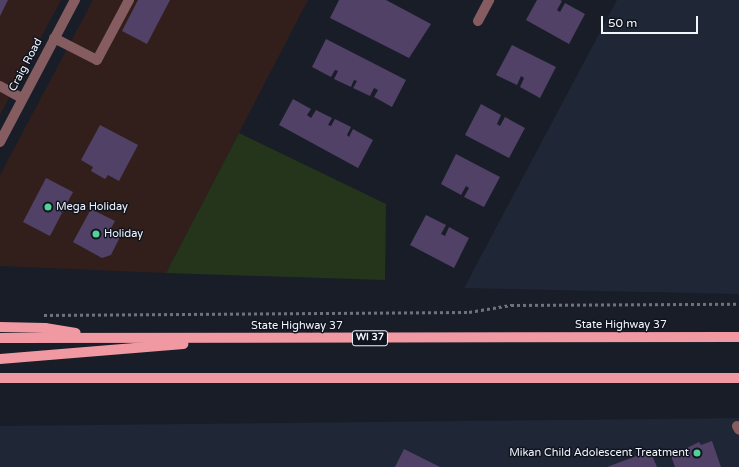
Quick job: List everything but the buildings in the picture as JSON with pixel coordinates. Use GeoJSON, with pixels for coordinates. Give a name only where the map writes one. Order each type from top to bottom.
{"type":"FeatureCollection","features":[{"type":"Feature","properties":{"kind":"main road"},"geometry":{"type":"LineString","coordinates":[[0,327],[44,328],[107,338]]}},
{"type":"Feature","properties":{"kind":"main road","name":"State Highway 37"},"geometry":{"type":"LineString","coordinates":[[0,338],[739,337]]}},
{"type":"Feature","properties":{"kind":"main road"},"geometry":{"type":"LineString","coordinates":[[0,360],[110,351],[234,338]]}},
{"type":"Feature","properties":{"kind":"main road"},"geometry":{"type":"LineString","coordinates":[[0,378],[739,378]]}},
{"type":"Feature","properties":{"kind":"street","name":"Craig Road"},"geometry":{"type":"LineString","coordinates":[[0,142],[75,0]]}},
{"type":"Feature","properties":{"kind":"street"},"geometry":{"type":"LineString","coordinates":[[54,38],[98,60],[129,0]]}},
{"type":"Feature","properties":{"kind":"street"},"geometry":{"type":"LineString","coordinates":[[478,21],[489,0]]}},
{"type":"Feature","properties":{"kind":"street"},"geometry":{"type":"LineString","coordinates":[[0,86],[22,98]]}},
{"type":"Feature","properties":{"kind":"path"},"geometry":{"type":"LineString","coordinates":[[40,316],[469,312],[511,305],[739,304]]}},
{"type":"Feature","properties":{"kind":"shaded area"},"geometry":{"type":"Polygon","coordinates":[[[0,0],[61,0],[0,115],[0,0]]]}},
{"type":"Feature","properties":{"kind":"shaded area"},"geometry":{"type":"Polygon","coordinates":[[[93,0],[308,0],[166,273],[0,266],[0,175],[93,0]]]}},
{"type":"Feature","properties":{"kind":"shaded area"},"geometry":{"type":"Polygon","coordinates":[[[617,0],[739,0],[739,294],[464,288],[617,0]]]}},
{"type":"Feature","properties":{"kind":"shaded area"},"geometry":{"type":"Polygon","coordinates":[[[739,418],[739,467],[0,467],[0,426],[739,418]]]}},
{"type":"Feature","properties":{"kind":"green space"},"geometry":{"type":"Polygon","coordinates":[[[239,133],[386,204],[385,280],[166,273],[239,133]]]}},
{"type":"Feature","properties":{"kind":"place","name":"Mega Holiday"},"geometry":{"type":"Point","coordinates":[48,207]}},
{"type":"Feature","properties":{"kind":"place","name":"Holiday"},"geometry":{"type":"Point","coordinates":[96,234]}},
{"type":"Feature","properties":{"kind":"place","name":"Mikan Child Adolescent Treatment"},"geometry":{"type":"Point","coordinates":[697,453]}}]}
